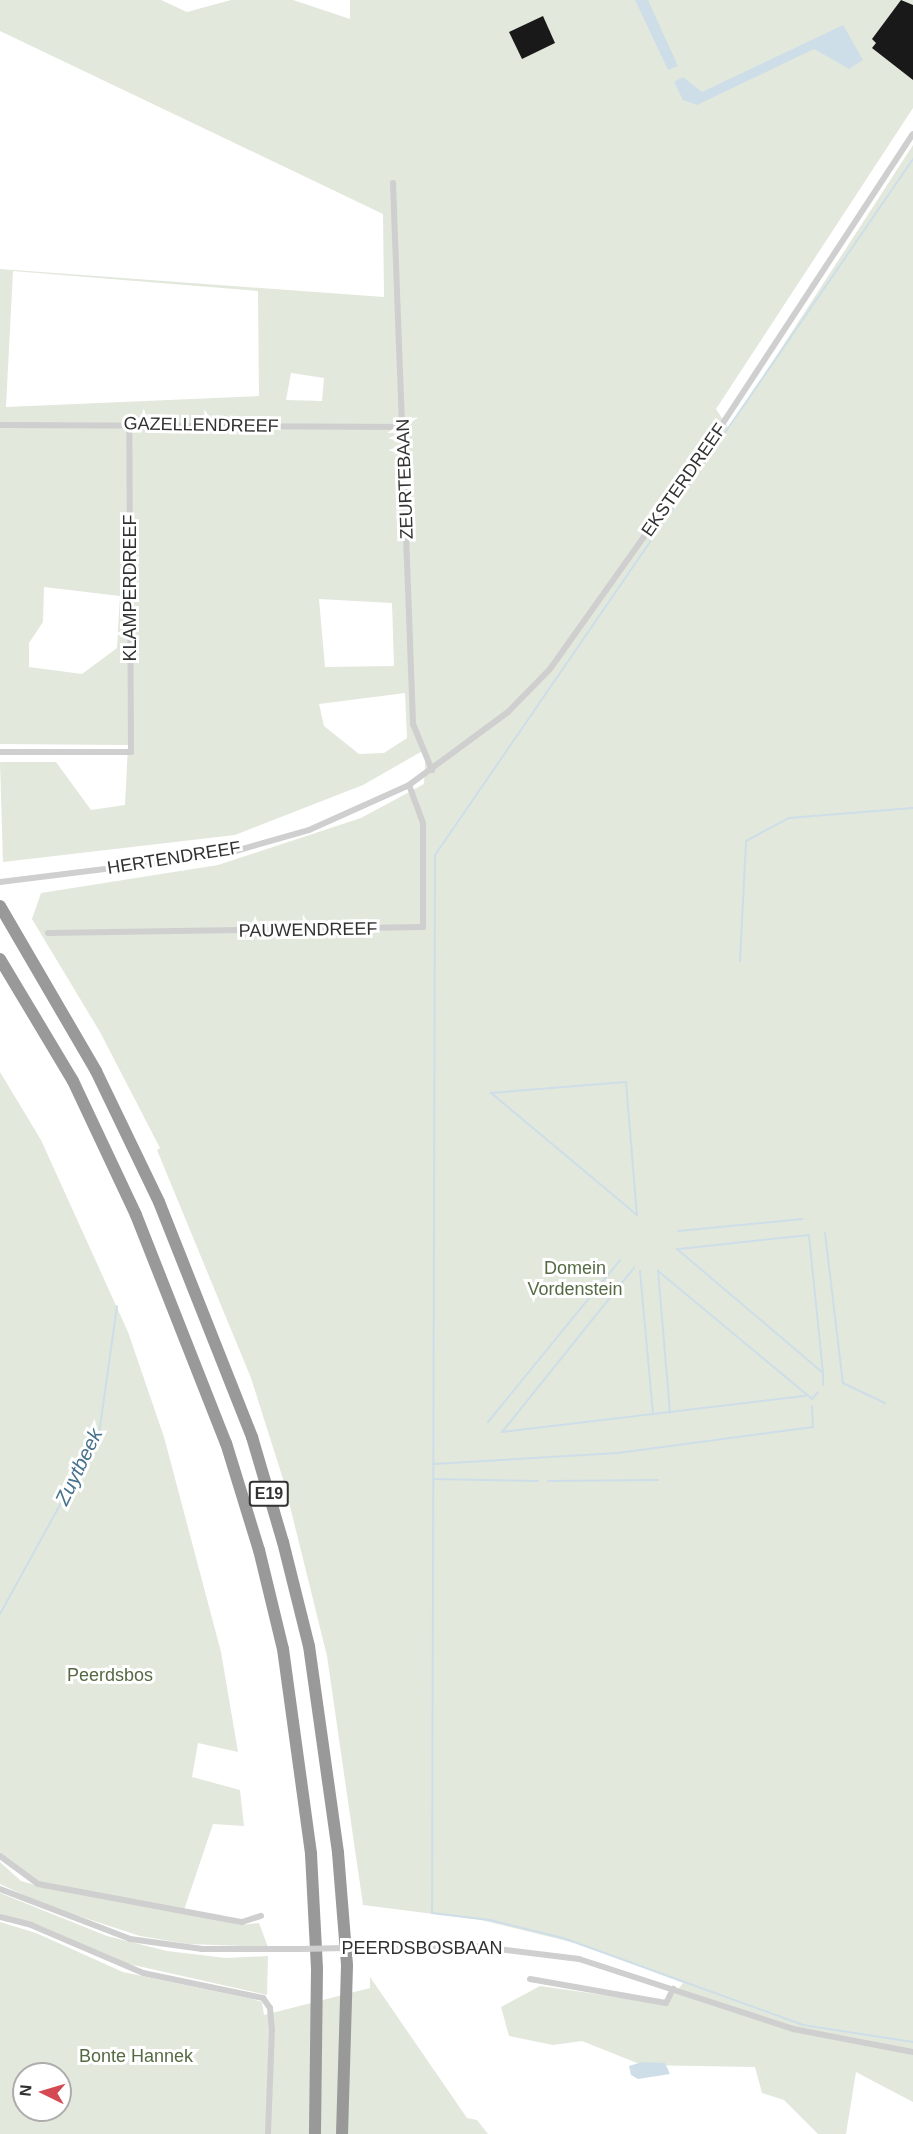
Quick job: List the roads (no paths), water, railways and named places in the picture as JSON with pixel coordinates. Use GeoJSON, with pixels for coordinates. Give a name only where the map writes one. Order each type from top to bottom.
{"type":"FeatureCollection","features":[{"type":"Feature","properties":{"kind":"highway","name":"E19"},"geometry":{"type":"LineString","coordinates":[[0,906],[96,1071],[159,1202],[252,1437],[283,1542],[309,1646],[338,1853],[347,1966],[342,2134]]}},
{"type":"Feature","properties":{"kind":"highway","name":"E19"},"geometry":{"type":"LineString","coordinates":[[0,959],[73,1081],[136,1215],[222,1432],[259,1550],[283,1649],[311,1854],[317,1968],[315,2134]]}},
{"type":"Feature","properties":{"kind":"street","name":"EKSTERDREEF"},"geometry":{"type":"LineString","coordinates":[[409,785],[508,712],[550,669],[698,461],[913,134]]}},
{"type":"Feature","properties":{"kind":"street","name":"ZEURTEBAAN"},"geometry":{"type":"LineString","coordinates":[[393,183],[413,724],[432,770]]}},
{"type":"Feature","properties":{"kind":"street","name":"GAZELLENDREEF"},"geometry":{"type":"LineString","coordinates":[[0,425],[129,424],[403,428]]}},
{"type":"Feature","properties":{"kind":"street","name":"KLAMPERDREEF"},"geometry":{"type":"LineString","coordinates":[[0,752],[131,752],[129,424]]}},
{"type":"Feature","properties":{"kind":"street","name":"HERTENDREEF"},"geometry":{"type":"LineString","coordinates":[[0,882],[225,854],[309,830],[409,785]]}},
{"type":"Feature","properties":{"kind":"street","name":"PAUWENDREEF"},"geometry":{"type":"LineString","coordinates":[[48,933],[423,927],[423,823],[409,785]]}},
{"type":"Feature","properties":{"kind":"street"},"geometry":{"type":"LineString","coordinates":[[0,1856],[38,1884],[242,1922],[261,1916]]}},
{"type":"Feature","properties":{"kind":"street","name":"PEERDSBOSBAAN"},"geometry":{"type":"LineString","coordinates":[[0,1889],[95,1929],[130,1939],[202,1949],[391,1947],[523,1950],[579,1959],[793,2029],[913,2052]]}},
{"type":"Feature","properties":{"kind":"street"},"geometry":{"type":"LineString","coordinates":[[0,1917],[31,1925],[143,1973],[263,1998],[270,2008],[272,2029],[268,2134]]}},
{"type":"Feature","properties":{"kind":"street"},"geometry":{"type":"LineString","coordinates":[[530,1979],[666,2003],[674,1989]]}},
{"type":"Feature","properties":{"kind":"waterway"},"geometry":{"type":"LineString","coordinates":[[913,159],[435,855],[432,1906],[432,1913],[490,1920],[563,1938],[803,2025],[913,2042]]}},
{"type":"Feature","properties":{"kind":"waterway"},"geometry":{"type":"LineString","coordinates":[[740,961],[746,841],[789,818],[913,808]]}},
{"type":"Feature","properties":{"kind":"waterway"},"geometry":{"type":"LineString","coordinates":[[626,1082],[637,1215],[491,1093],[626,1082]]}},
{"type":"Feature","properties":{"kind":"waterway"},"geometry":{"type":"LineString","coordinates":[[678,1231],[802,1219]]}},
{"type":"Feature","properties":{"kind":"waterway"},"geometry":{"type":"LineString","coordinates":[[825,1233],[843,1383],[885,1403]]}},
{"type":"Feature","properties":{"kind":"waterway"},"geometry":{"type":"LineString","coordinates":[[823,1373],[677,1249],[809,1235],[823,1373],[823,1385]]}},
{"type":"Feature","properties":{"kind":"waterway"},"geometry":{"type":"LineString","coordinates":[[488,1422],[620,1260]]}},
{"type":"Feature","properties":{"kind":"waterway"},"geometry":{"type":"LineString","coordinates":[[502,1432],[634,1268]]}},
{"type":"Feature","properties":{"kind":"waterway"},"geometry":{"type":"LineString","coordinates":[[640,1271],[653,1414]]}},
{"type":"Feature","properties":{"kind":"waterway"},"geometry":{"type":"LineString","coordinates":[[670,1413],[658,1271],[812,1399],[818,1392]]}},
{"type":"Feature","properties":{"kind":"waterway","name":"Zuytbeek"},"geometry":{"type":"LineString","coordinates":[[0,1614],[99,1434],[117,1306]]}},
{"type":"Feature","properties":{"kind":"waterway"},"geometry":{"type":"LineString","coordinates":[[502,1432],[806,1396]]}},
{"type":"Feature","properties":{"kind":"waterway"},"geometry":{"type":"LineString","coordinates":[[433,1464],[618,1453],[813,1427],[812,1406]]}},
{"type":"Feature","properties":{"kind":"waterway"},"geometry":{"type":"LineString","coordinates":[[433,1479],[538,1481]]}},
{"type":"Feature","properties":{"kind":"waterway"},"geometry":{"type":"LineString","coordinates":[[548,1481],[658,1480]]}},
{"type":"Feature","properties":{"kind":"park label","name":"Domein Vordenstein"},"geometry":{"type":"Point","coordinates":[575,1279]}},
{"type":"Feature","properties":{"kind":"park label","name":"Peerdsbos"},"geometry":{"type":"Point","coordinates":[110,1675]}},
{"type":"Feature","properties":{"kind":"park label","name":"Bonte Hannek"},"geometry":{"type":"Point","coordinates":[136,2056]}}]}
